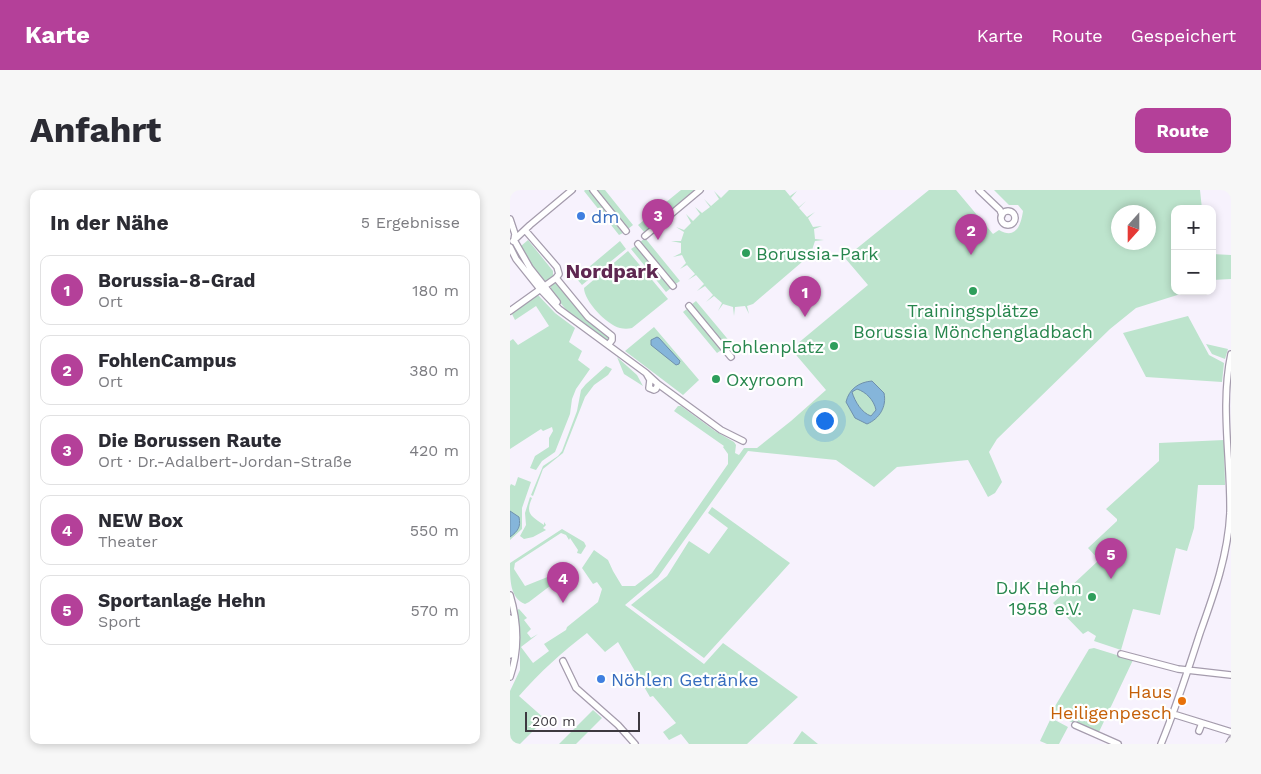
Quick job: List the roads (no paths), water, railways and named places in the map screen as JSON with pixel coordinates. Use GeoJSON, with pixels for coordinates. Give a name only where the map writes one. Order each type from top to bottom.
{"type":"FeatureCollection","features":[{"type":"Feature","properties":{"kind":"street"},"geometry":{"type":"LineString","coordinates":[[512,241],[572,190]]}},
{"type":"Feature","properties":{"kind":"street"},"geometry":{"type":"LineString","coordinates":[[593,190],[626,231]]}},
{"type":"Feature","properties":{"kind":"street"},"geometry":{"type":"LineString","coordinates":[[645,236],[700,190]]}},
{"type":"Feature","properties":{"kind":"street"},"geometry":{"type":"LineString","coordinates":[[979,190],[1004,214],[985,190]]}},
{"type":"Feature","properties":{"kind":"street"},"geometry":{"type":"LineString","coordinates":[[510,219],[512,241],[542,288],[567,315],[721,430],[743,441]]}},
{"type":"Feature","properties":{"kind":"street"},"geometry":{"type":"LineString","coordinates":[[510,311],[559,274],[557,267],[525,230]]}},
{"type":"Feature","properties":{"kind":"street"},"geometry":{"type":"LineString","coordinates":[[638,244],[673,286]]}},
{"type":"Feature","properties":{"kind":"street"},"geometry":{"type":"LineString","coordinates":[[556,278],[588,317],[612,336],[612,340],[608,345]]}},
{"type":"Feature","properties":{"kind":"street"},"geometry":{"type":"LineString","coordinates":[[689,306],[731,357]]}},
{"type":"Feature","properties":{"kind":"street"},"geometry":{"type":"LineString","coordinates":[[1161,744],[1188,670],[1222,567],[1228,542],[1230,477],[1229,381],[1231,354]]}},
{"type":"Feature","properties":{"kind":"street"},"geometry":{"type":"LineString","coordinates":[[646,373],[650,380],[649,388],[654,390],[658,384]]}},
{"type":"Feature","properties":{"kind":"street"},"geometry":{"type":"LineString","coordinates":[[510,595],[516,626],[515,655],[510,677]]}},
{"type":"Feature","properties":{"kind":"street"},"geometry":{"type":"LineString","coordinates":[[510,618],[512,642],[510,655]]}},
{"type":"Feature","properties":{"kind":"street"},"geometry":{"type":"LineString","coordinates":[[1121,654],[1188,670],[1231,675]]}},
{"type":"Feature","properties":{"kind":"street"},"geometry":{"type":"LineString","coordinates":[[563,661],[576,688],[618,724],[635,744]]}},
{"type":"Feature","properties":{"kind":"street"},"geometry":{"type":"LineString","coordinates":[[1173,714],[1231,732]]}},
{"type":"Feature","properties":{"kind":"street"},"geometry":{"type":"LineString","coordinates":[[1199,731],[1202,723]]}},
{"type":"Feature","properties":{"kind":"street"},"geometry":{"type":"LineString","coordinates":[[1075,725],[1118,744]]}},
{"type":"Feature","properties":{"kind":"street"},"geometry":{"type":"LineString","coordinates":[[1230,744],[1231,740]]}},
{"type":"Feature","properties":{"kind":"water"},"geometry":{"type":"Polygon","coordinates":[[[657,337],[680,361],[679,364],[676,365],[651,345],[651,340],[657,337]]]}},
{"type":"Feature","properties":{"kind":"water"},"geometry":{"type":"Polygon","coordinates":[[[872,381],[884,393],[885,398],[881,412],[867,424],[855,418],[846,402],[852,390],[872,381]],[[857,389],[852,392],[853,396],[862,410],[871,416],[876,410],[875,406],[869,397],[857,389]]]}},
{"type":"Feature","properties":{"kind":"water"},"geometry":{"type":"Polygon","coordinates":[[[510,511],[519,517],[520,524],[517,531],[510,537],[510,511]]]}},
{"type":"Feature","properties":{"kind":"place","name":"dm"},"geometry":{"type":"Point","coordinates":[581,216]}},
{"type":"Feature","properties":{"kind":"place","name":"Die Borussen Raute"},"geometry":{"type":"Point","coordinates":[658,240]}},
{"type":"Feature","properties":{"kind":"place","name":"Borussia-Park"},"geometry":{"type":"Point","coordinates":[746,253]}},
{"type":"Feature","properties":{"kind":"place","name":"FohlenCampus"},"geometry":{"type":"Point","coordinates":[971,255]}},
{"type":"Feature","properties":{"kind":"place","name":"Trainingsplätze Borussia Mönchengladbach"},"geometry":{"type":"Point","coordinates":[973,291]}},
{"type":"Feature","properties":{"kind":"place","name":"Borussia-8-Grad"},"geometry":{"type":"Point","coordinates":[805,317]}},
{"type":"Feature","properties":{"kind":"place","name":"Fohlenplatz"},"geometry":{"type":"Point","coordinates":[834,346]}},
{"type":"Feature","properties":{"kind":"place","name":"Oxyroom"},"geometry":{"type":"Point","coordinates":[716,379]}},
{"type":"Feature","properties":{"kind":"place","name":"Sportanlage Hehn"},"geometry":{"type":"Point","coordinates":[1111,579]}},
{"type":"Feature","properties":{"kind":"place","name":"DJK Hehn 1958 e.V."},"geometry":{"type":"Point","coordinates":[1092,597]}},
{"type":"Feature","properties":{"kind":"place","name":"NEW Box"},"geometry":{"type":"Point","coordinates":[563,603]}},
{"type":"Feature","properties":{"kind":"place","name":"Nöhlen Getränke"},"geometry":{"type":"Point","coordinates":[601,679]}},
{"type":"Feature","properties":{"kind":"place","name":"Haus Heiligenpesch"},"geometry":{"type":"Point","coordinates":[1182,701]}},
{"type":"Feature","properties":{"kind":"district","name":"Nordpark"},"geometry":{"type":"Point","coordinates":[612,271]}}]}
